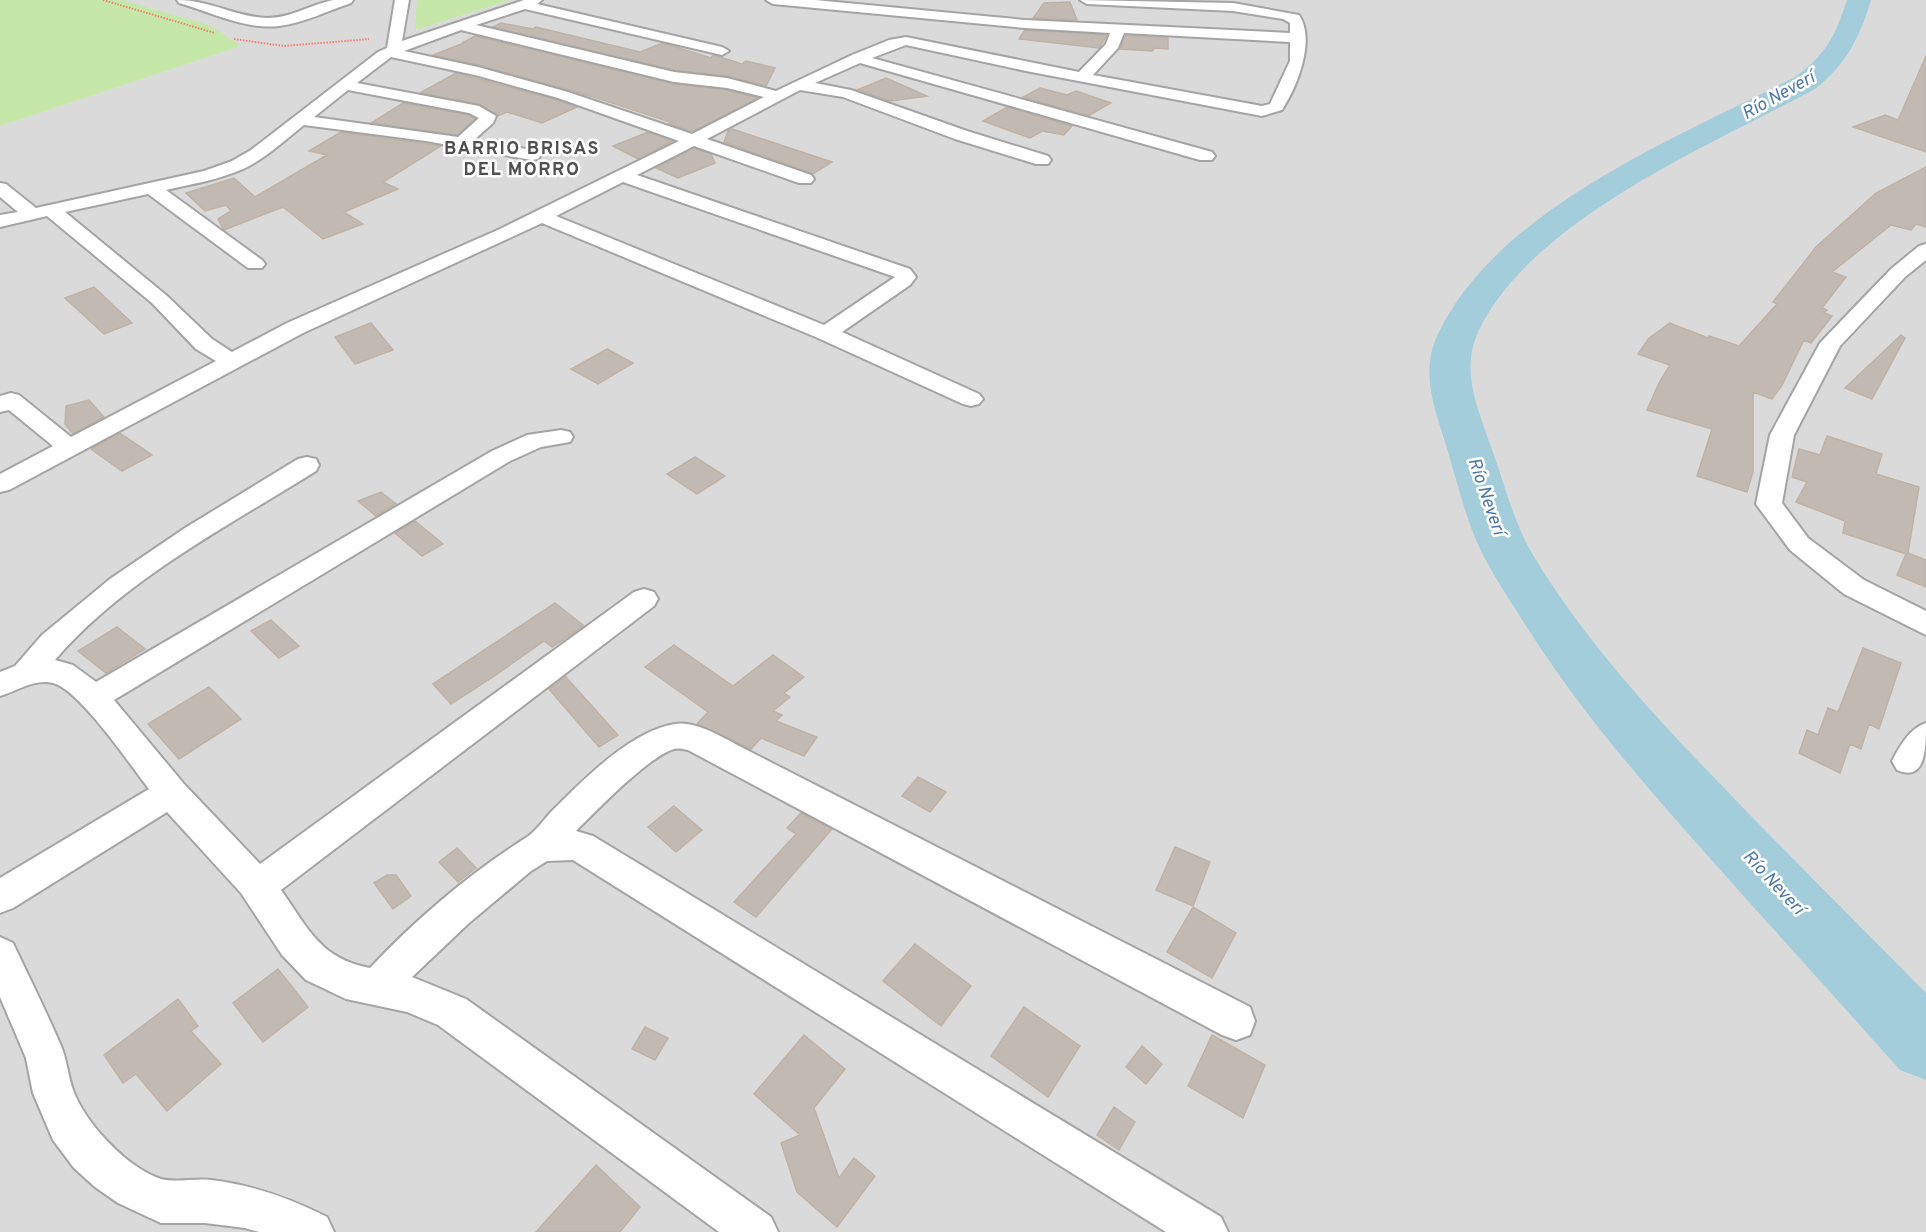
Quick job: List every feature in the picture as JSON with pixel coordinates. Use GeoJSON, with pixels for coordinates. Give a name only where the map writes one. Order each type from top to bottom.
{"type":"FeatureCollection","features":[{"type":"Feature","properties":{"kind":"street"},"geometry":{"type":"LineString","coordinates":[[184,0],[258,21],[272,22],[288,20],[346,0]]}},
{"type":"Feature","properties":{"kind":"street"},"geometry":{"type":"LineString","coordinates":[[207,6],[227,0]]}},
{"type":"Feature","properties":{"kind":"street"},"geometry":{"type":"LineString","coordinates":[[391,50],[402,0]]}},
{"type":"Feature","properties":{"kind":"street"},"geometry":{"type":"LineString","coordinates":[[773,0],[889,5],[929,15],[1118,30],[1297,38]]}},
{"type":"Feature","properties":{"kind":"street"},"geometry":{"type":"LineString","coordinates":[[0,484],[295,328],[541,216],[798,85],[890,44],[906,41],[1082,78],[1268,111],[1274,108],[1279,101],[1297,61],[1296,21],[1281,14],[1233,7],[1087,0]]}},
{"type":"Feature","properties":{"kind":"street"},"geometry":{"type":"LineString","coordinates":[[0,221],[209,175],[237,165],[257,154],[391,50],[530,2],[722,51]]}},
{"type":"Feature","properties":{"kind":"street"},"geometry":{"type":"LineString","coordinates":[[906,41],[929,15]]}},
{"type":"Feature","properties":{"kind":"street"},"geometry":{"type":"LineString","coordinates":[[458,26],[674,77],[727,83],[777,96]]}},
{"type":"Feature","properties":{"kind":"street"},"geometry":{"type":"LineString","coordinates":[[1082,78],[1113,45],[1118,30]]}},
{"type":"Feature","properties":{"kind":"street"},"geometry":{"type":"LineString","coordinates":[[391,50],[563,95],[805,179]]}},
{"type":"Feature","properties":{"kind":"street"},"geometry":{"type":"LineString","coordinates":[[857,58],[1206,156]]}},
{"type":"Feature","properties":{"kind":"street"},"geometry":{"type":"LineString","coordinates":[[345,85],[473,109],[488,116],[487,120],[462,142]]}},
{"type":"Feature","properties":{"kind":"street"},"geometry":{"type":"LineString","coordinates":[[798,85],[846,93],[961,135],[1042,159]]}},
{"type":"Feature","properties":{"kind":"street"},"geometry":{"type":"LineString","coordinates":[[300,120],[462,142],[532,155]]}},
{"type":"Feature","properties":{"kind":"street"},"geometry":{"type":"LineString","coordinates":[[621,175],[903,273],[906,277],[826,333]]}},
{"type":"Feature","properties":{"kind":"street"},"geometry":{"type":"LineString","coordinates":[[0,188],[40,211],[159,299],[204,344],[233,362]]}},
{"type":"Feature","properties":{"kind":"street"},"geometry":{"type":"LineString","coordinates":[[152,188],[255,264]]}},
{"type":"Feature","properties":{"kind":"street"},"geometry":{"type":"LineString","coordinates":[[541,216],[826,333],[970,399]]}},
{"type":"Feature","properties":{"kind":"street"},"geometry":{"type":"LineString","coordinates":[[1926,250],[1898,273],[1831,343],[1782,435],[1769,504],[1799,544],[1854,587],[1926,624]]}},
{"type":"Feature","properties":{"kind":"street"},"geometry":{"type":"LineString","coordinates":[[0,405],[11,400],[70,448]]}},
{"type":"Feature","properties":{"kind":"street"},"geometry":{"type":"LineString","coordinates":[[93,698],[501,456],[536,440],[561,437]]}},
{"type":"Feature","properties":{"kind":"street"},"geometry":{"type":"LineString","coordinates":[[13,680],[64,632],[130,578],[307,465]]}},
{"type":"Feature","properties":{"kind":"street"},"geometry":{"type":"LineString","coordinates":[[257,886],[644,599]]}},
{"type":"Feature","properties":{"kind":"street"},"geometry":{"type":"LineString","coordinates":[[13,680],[50,672],[62,672],[81,686],[170,793],[257,886],[280,916],[302,952],[319,967],[360,986],[423,999],[452,1012],[756,1232]]}},
{"type":"Feature","properties":{"kind":"street"},"geometry":{"type":"LineString","coordinates":[[377,988],[432,931],[502,873],[538,849],[569,814],[591,794],[656,744],[671,737],[687,737],[743,762],[1236,1021]]}},
{"type":"Feature","properties":{"kind":"street"},"geometry":{"type":"LineString","coordinates":[[0,897],[170,793]]}},
{"type":"Feature","properties":{"kind":"street"},"geometry":{"type":"LineString","coordinates":[[538,849],[562,844],[582,848],[1206,1232]]}},
{"type":"Feature","properties":{"kind":"street"},"geometry":{"type":"LineString","coordinates":[[0,955],[46,1058],[53,1093],[68,1125],[89,1153],[110,1172],[133,1188],[161,1201],[205,1201],[245,1206],[283,1218],[312,1232]]}},
{"type":"Feature","properties":{"kind":"shaded area"},"geometry":{"type":"Polygon","coordinates":[[[0,0],[1926,0],[1926,1232],[0,1232],[0,0]]]}},
{"type":"Feature","properties":{"kind":"green space"},"geometry":{"type":"Polygon","coordinates":[[[0,0],[122,0],[209,25],[241,46],[0,126],[0,0]]]}},
{"type":"Feature","properties":{"kind":"green space"},"geometry":{"type":"Polygon","coordinates":[[[417,0],[510,0],[415,30],[417,0]]]}},
{"type":"Feature","properties":{"kind":"building"},"geometry":{"type":"Polygon","coordinates":[[[1070,2],[1077,20],[1033,18],[1044,3],[1070,2]]]}},
{"type":"Feature","properties":{"kind":"building"},"geometry":{"type":"Polygon","coordinates":[[[501,23],[533,29],[536,27],[640,52],[663,43],[711,58],[713,55],[742,64],[746,61],[775,68],[766,86],[727,76],[674,70],[493,27],[501,23]]]}},
{"type":"Feature","properties":{"kind":"building"},"geometry":{"type":"Polygon","coordinates":[[[1025,30],[1107,35],[1099,48],[1019,39],[1025,30]]]}},
{"type":"Feature","properties":{"kind":"building"},"geometry":{"type":"Polygon","coordinates":[[[1125,35],[1168,38],[1168,49],[1155,48],[1152,51],[1120,49],[1125,35]]]}},
{"type":"Feature","properties":{"kind":"building"},"geometry":{"type":"Polygon","coordinates":[[[475,36],[674,84],[727,90],[758,98],[692,132],[669,124],[673,123],[597,98],[479,65],[433,55],[464,43],[462,43],[475,36]]]}},
{"type":"Feature","properties":{"kind":"building"},"geometry":{"type":"Polygon","coordinates":[[[1926,56],[1926,152],[1853,127],[1885,115],[1898,120],[1926,56]]]}},
{"type":"Feature","properties":{"kind":"building"},"geometry":{"type":"Polygon","coordinates":[[[456,73],[577,107],[542,123],[507,112],[498,116],[479,104],[420,93],[456,73]]]}},
{"type":"Feature","properties":{"kind":"building"},"geometry":{"type":"Polygon","coordinates":[[[886,78],[927,96],[890,101],[857,90],[886,78]]]}},
{"type":"Feature","properties":{"kind":"building"},"geometry":{"type":"Polygon","coordinates":[[[1040,88],[1067,95],[1076,91],[1111,103],[1088,116],[1023,97],[1040,88]]]}},
{"type":"Feature","properties":{"kind":"building"},"geometry":{"type":"Polygon","coordinates":[[[403,103],[468,115],[475,119],[457,135],[371,123],[403,103]]]}},
{"type":"Feature","properties":{"kind":"building"},"geometry":{"type":"Polygon","coordinates":[[[1007,107],[1072,126],[1064,135],[1042,131],[1030,138],[983,121],[1007,107]]]}},
{"type":"Feature","properties":{"kind":"building"},"geometry":{"type":"Polygon","coordinates":[[[732,129],[832,162],[813,174],[724,142],[728,131],[732,129]]]}},
{"type":"Feature","properties":{"kind":"building"},"geometry":{"type":"Polygon","coordinates":[[[341,132],[441,146],[383,182],[398,189],[344,212],[363,224],[323,239],[283,207],[224,230],[218,219],[231,211],[226,205],[205,211],[186,193],[234,178],[255,197],[327,155],[309,151],[341,132]]]}},
{"type":"Feature","properties":{"kind":"building"},"geometry":{"type":"Polygon","coordinates":[[[648,132],[673,141],[638,159],[613,146],[648,132]]]}},
{"type":"Feature","properties":{"kind":"building"},"geometry":{"type":"Polygon","coordinates":[[[694,148],[711,154],[715,163],[678,178],[656,168],[694,148]]]}},
{"type":"Feature","properties":{"kind":"building"},"geometry":{"type":"Polygon","coordinates":[[[1926,167],[1926,227],[1916,224],[1911,230],[1891,225],[1832,272],[1846,277],[1822,308],[1827,310],[1824,313],[1832,316],[1811,343],[1804,340],[1782,385],[1772,399],[1753,392],[1753,472],[1747,492],[1697,476],[1712,429],[1647,410],[1670,365],[1638,354],[1649,338],[1670,323],[1708,338],[1709,336],[1739,346],[1777,304],[1773,302],[1816,247],[1876,193],[1926,167]]]}},
{"type":"Feature","properties":{"kind":"building"},"geometry":{"type":"Polygon","coordinates":[[[94,287],[132,323],[104,334],[65,298],[94,287]]]}},
{"type":"Feature","properties":{"kind":"building"},"geometry":{"type":"Polygon","coordinates":[[[371,323],[393,350],[355,364],[335,337],[371,323]]]}},
{"type":"Feature","properties":{"kind":"building"},"geometry":{"type":"Polygon","coordinates":[[[1901,335],[1905,338],[1872,399],[1845,388],[1901,335]]]}},
{"type":"Feature","properties":{"kind":"building"},"geometry":{"type":"Polygon","coordinates":[[[607,349],[633,363],[598,384],[571,369],[607,349]]]}},
{"type":"Feature","properties":{"kind":"building"},"geometry":{"type":"Polygon","coordinates":[[[89,400],[104,417],[73,434],[65,424],[66,406],[89,400]]]}},
{"type":"Feature","properties":{"kind":"building"},"geometry":{"type":"Polygon","coordinates":[[[120,433],[152,455],[122,471],[91,449],[120,433]]]}},
{"type":"Feature","properties":{"kind":"building"},"geometry":{"type":"Polygon","coordinates":[[[1827,436],[1882,454],[1876,474],[1919,487],[1908,553],[1926,560],[1926,587],[1897,575],[1906,554],[1843,533],[1845,521],[1796,502],[1807,482],[1792,477],[1799,449],[1820,455],[1827,436]]]}},
{"type":"Feature","properties":{"kind":"building"},"geometry":{"type":"Polygon","coordinates":[[[695,457],[725,476],[697,494],[667,474],[695,457]]]}},
{"type":"Feature","properties":{"kind":"building"},"geometry":{"type":"Polygon","coordinates":[[[381,492],[396,504],[376,516],[358,501],[381,492]]]}},
{"type":"Feature","properties":{"kind":"building"},"geometry":{"type":"Polygon","coordinates":[[[415,521],[443,544],[422,556],[395,533],[415,521]]]}},
{"type":"Feature","properties":{"kind":"building"},"geometry":{"type":"Polygon","coordinates":[[[555,603],[584,626],[552,647],[544,641],[451,704],[433,684],[555,603]]]}},
{"type":"Feature","properties":{"kind":"building"},"geometry":{"type":"Polygon","coordinates":[[[271,620],[299,646],[279,658],[251,631],[271,620]]]}},
{"type":"Feature","properties":{"kind":"building"},"geometry":{"type":"Polygon","coordinates":[[[117,627],[145,649],[106,673],[78,651],[117,627]]]}},
{"type":"Feature","properties":{"kind":"building"},"geometry":{"type":"Polygon","coordinates":[[[674,645],[733,686],[773,655],[804,677],[784,693],[790,697],[773,711],[782,715],[776,721],[817,737],[804,756],[761,738],[751,749],[697,724],[708,712],[645,667],[674,645]]]}},
{"type":"Feature","properties":{"kind":"building"},"geometry":{"type":"Polygon","coordinates":[[[1863,648],[1901,663],[1879,729],[1869,724],[1861,749],[1850,744],[1840,773],[1799,753],[1807,730],[1818,735],[1828,708],[1838,712],[1863,648]]]}},
{"type":"Feature","properties":{"kind":"building"},"geometry":{"type":"Polygon","coordinates":[[[565,676],[618,735],[599,747],[549,689],[565,676]]]}},
{"type":"Feature","properties":{"kind":"building"},"geometry":{"type":"Polygon","coordinates":[[[209,687],[241,719],[179,759],[148,724],[209,687]]]}},
{"type":"Feature","properties":{"kind":"building"},"geometry":{"type":"Polygon","coordinates":[[[918,777],[946,792],[930,812],[902,796],[918,777]]]}},
{"type":"Feature","properties":{"kind":"building"},"geometry":{"type":"Polygon","coordinates":[[[674,806],[702,830],[676,852],[648,827],[674,806]]]}},
{"type":"Feature","properties":{"kind":"building"},"geometry":{"type":"Polygon","coordinates":[[[801,813],[832,829],[756,917],[734,902],[796,834],[787,828],[801,813]]]}},
{"type":"Feature","properties":{"kind":"building"},"geometry":{"type":"Polygon","coordinates":[[[1175,847],[1210,862],[1193,906],[1156,890],[1175,847]]]}},
{"type":"Feature","properties":{"kind":"building"},"geometry":{"type":"Polygon","coordinates":[[[457,848],[476,868],[458,882],[439,862],[457,848]]]}},
{"type":"Feature","properties":{"kind":"building"},"geometry":{"type":"Polygon","coordinates":[[[387,875],[396,875],[411,896],[393,909],[374,883],[387,875]]]}},
{"type":"Feature","properties":{"kind":"building"},"geometry":{"type":"Polygon","coordinates":[[[1193,907],[1236,933],[1212,978],[1167,952],[1193,907]]]}},
{"type":"Feature","properties":{"kind":"building"},"geometry":{"type":"Polygon","coordinates":[[[915,944],[971,986],[941,1026],[883,981],[915,944]]]}},
{"type":"Feature","properties":{"kind":"building"},"geometry":{"type":"Polygon","coordinates":[[[278,969],[308,1007],[263,1042],[233,1003],[278,969]]]}},
{"type":"Feature","properties":{"kind":"building"},"geometry":{"type":"Polygon","coordinates":[[[178,999],[198,1026],[191,1031],[221,1064],[167,1111],[136,1074],[123,1083],[104,1055],[178,999]]]}},
{"type":"Feature","properties":{"kind":"building"},"geometry":{"type":"Polygon","coordinates":[[[1024,1007],[1080,1046],[1048,1097],[991,1056],[1024,1007]]]}},
{"type":"Feature","properties":{"kind":"building"},"geometry":{"type":"Polygon","coordinates":[[[645,1027],[668,1038],[655,1060],[632,1049],[645,1027]]]}},
{"type":"Feature","properties":{"kind":"building"},"geometry":{"type":"Polygon","coordinates":[[[804,1035],[845,1069],[814,1108],[839,1178],[854,1158],[875,1176],[837,1227],[797,1192],[781,1143],[800,1135],[754,1094],[804,1035]]]}},
{"type":"Feature","properties":{"kind":"building"},"geometry":{"type":"Polygon","coordinates":[[[1212,1035],[1265,1065],[1243,1118],[1188,1086],[1212,1035]]]}},
{"type":"Feature","properties":{"kind":"building"},"geometry":{"type":"Polygon","coordinates":[[[1142,1046],[1162,1064],[1146,1084],[1126,1067],[1142,1046]]]}},
{"type":"Feature","properties":{"kind":"building"},"geometry":{"type":"Polygon","coordinates":[[[1114,1107],[1135,1122],[1119,1150],[1097,1135],[1114,1107]]]}},
{"type":"Feature","properties":{"kind":"building"},"geometry":{"type":"Polygon","coordinates":[[[596,1165],[640,1207],[620,1232],[536,1232],[596,1165]]]}},
{"type":"Feature","properties":{"kind":"waterway","name":"Río Neverí"},"geometry":{"type":"LineString","coordinates":[[1859,0],[1841,48],[1827,66],[1805,83],[1663,156],[1614,184],[1567,214],[1525,248],[1489,285],[1460,328],[1449,359],[1449,374],[1454,402],[1501,540],[1551,623],[1617,710],[1664,764],[1926,1044]]}},
{"type":"Feature","properties":{"kind":"district","name":"BARRIO BRISAS DEL MORRO"},"geometry":{"type":"Point","coordinates":[522,158]}}]}
